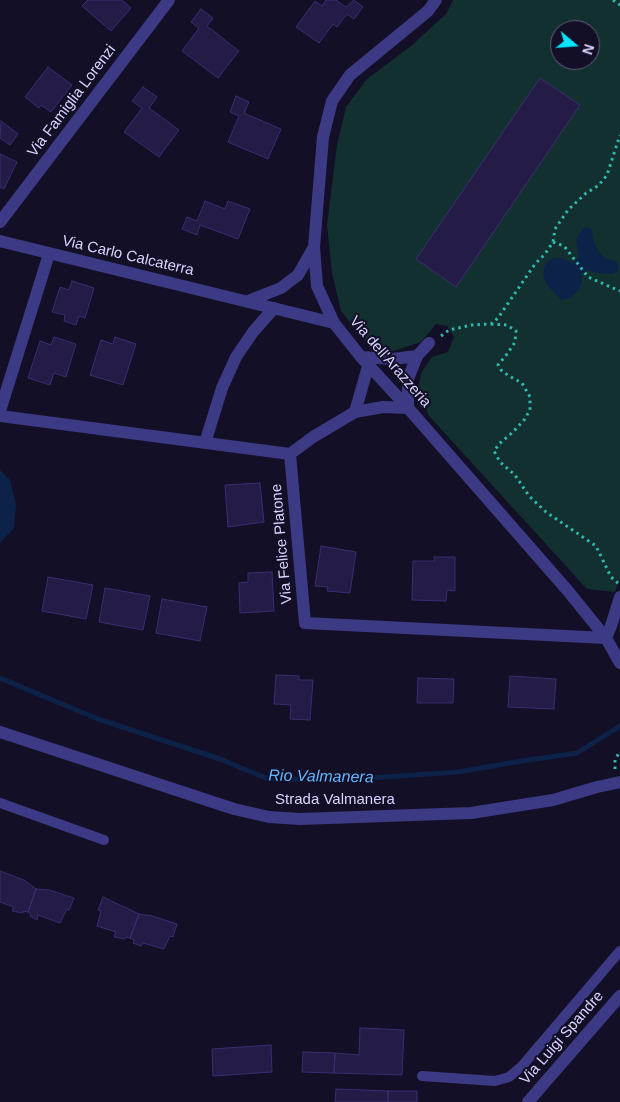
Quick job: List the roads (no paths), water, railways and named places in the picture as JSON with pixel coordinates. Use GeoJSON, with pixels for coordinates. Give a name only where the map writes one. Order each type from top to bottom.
{"type":"FeatureCollection","features":[{"type":"Feature","properties":{"kind":"street","name":"Via Famiglia Lorenzi"},"geometry":{"type":"LineString","coordinates":[[0,222],[169,0]]}},
{"type":"Feature","properties":{"kind":"street","name":"Via dell'Arazzeria"},"geometry":{"type":"LineString","coordinates":[[436,0],[428,11],[350,75],[332,101],[323,137],[314,247],[317,286],[334,323],[568,591],[606,638],[620,663]]}},
{"type":"Feature","properties":{"kind":"street","name":"Via Carlo Calcaterra"},"geometry":{"type":"LineString","coordinates":[[0,242],[334,323]]}},
{"type":"Feature","properties":{"kind":"street"},"geometry":{"type":"LineString","coordinates":[[248,301],[281,288],[298,275],[314,247]]}},
{"type":"Feature","properties":{"kind":"street"},"geometry":{"type":"LineString","coordinates":[[0,412],[48,254]]}},
{"type":"Feature","properties":{"kind":"street"},"geometry":{"type":"LineString","coordinates":[[205,443],[222,388],[236,357],[274,308]]}},
{"type":"Feature","properties":{"kind":"street"},"geometry":{"type":"LineString","coordinates":[[0,416],[290,454],[313,437],[355,412],[383,407],[408,408],[408,379],[417,356],[430,343]]}},
{"type":"Feature","properties":{"kind":"street"},"geometry":{"type":"LineString","coordinates":[[355,412],[365,360],[417,356]]}},
{"type":"Feature","properties":{"kind":"street","name":"Via Felice Platone"},"geometry":{"type":"LineString","coordinates":[[290,454],[305,622],[606,638]]}},
{"type":"Feature","properties":{"kind":"street"},"geometry":{"type":"LineString","coordinates":[[606,638],[612,626],[620,597]]}},
{"type":"Feature","properties":{"kind":"street","name":"Strada Valmanera"},"geometry":{"type":"LineString","coordinates":[[0,732],[234,809],[269,817],[300,820],[470,813],[553,800],[597,786],[620,782]]}},
{"type":"Feature","properties":{"kind":"street","name":"Via Luigi Spandre"},"geometry":{"type":"LineString","coordinates":[[528,1102],[620,996]]}},
{"type":"Feature","properties":{"kind":"lane"},"geometry":{"type":"LineString","coordinates":[[0,803],[104,840]]}},
{"type":"Feature","properties":{"kind":"lane"},"geometry":{"type":"LineString","coordinates":[[422,1076],[494,1081],[509,1077],[522,1066],[620,951]]}},
{"type":"Feature","properties":{"kind":"water"},"geometry":{"type":"Polygon","coordinates":[[[587,227],[592,230],[594,243],[599,252],[606,259],[616,261],[618,263],[618,270],[613,274],[602,274],[588,270],[581,274],[582,281],[579,290],[570,298],[561,300],[546,284],[543,274],[545,265],[553,258],[562,258],[573,263],[579,257],[576,240],[582,229],[587,227]]]}},
{"type":"Feature","properties":{"kind":"water"},"geometry":{"type":"Polygon","coordinates":[[[0,470],[10,480],[16,505],[14,528],[0,543],[0,470]]]}},
{"type":"Feature","properties":{"kind":"waterway","name":"Rio Valmanera"},"geometry":{"type":"LineString","coordinates":[[0,678],[98,719],[220,759],[268,779],[341,780],[458,772],[577,753],[620,726]]}}]}
